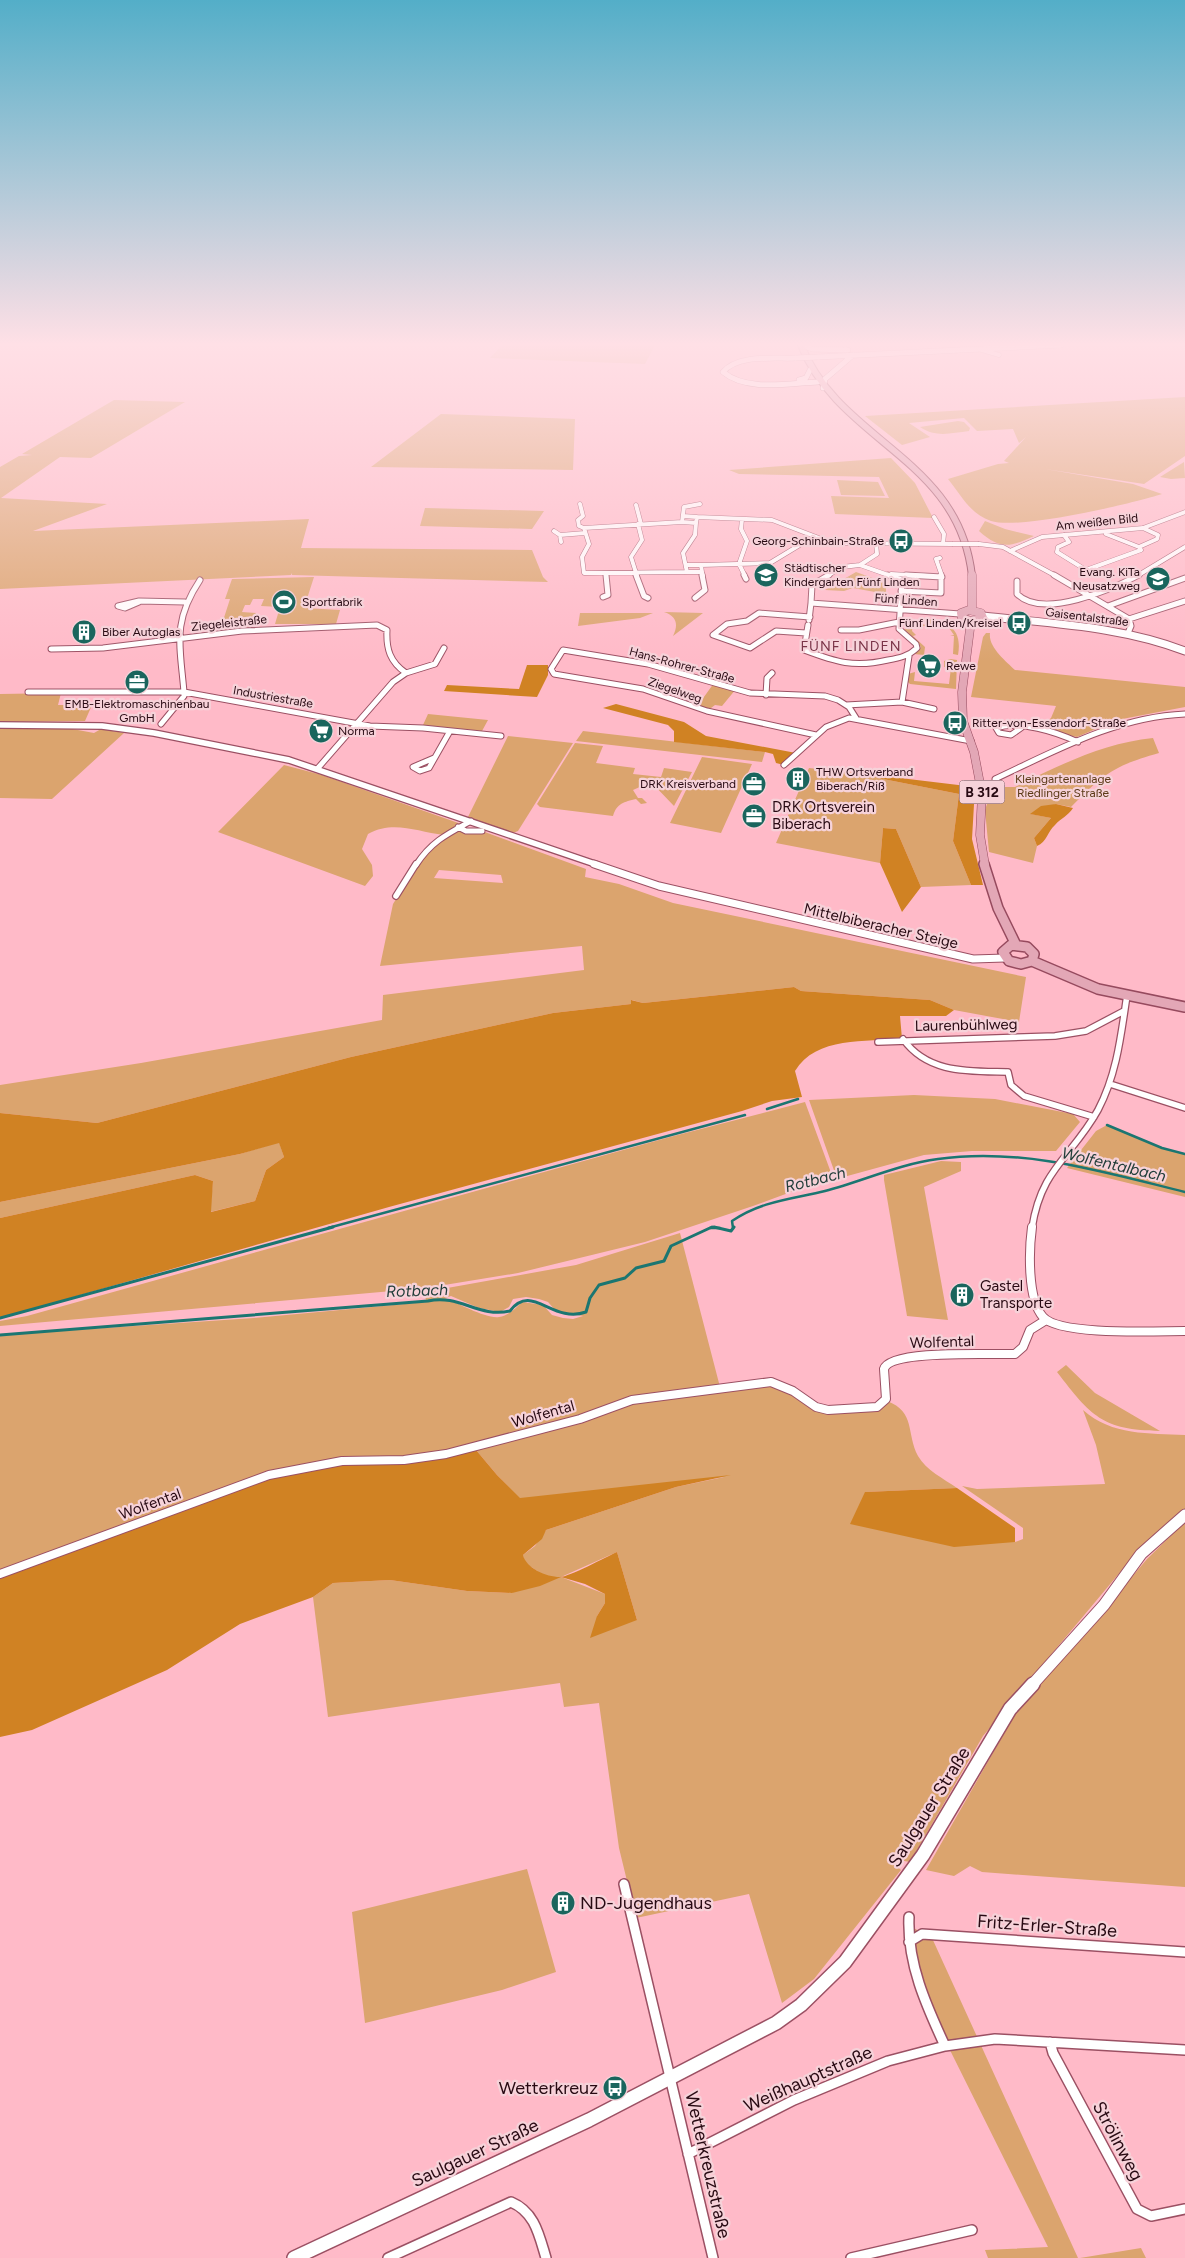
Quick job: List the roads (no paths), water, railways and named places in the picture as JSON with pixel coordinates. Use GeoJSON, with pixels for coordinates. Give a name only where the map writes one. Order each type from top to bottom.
{"type":"FeatureCollection","features":[{"type":"Feature","properties":{"kind":"main road"},"geometry":{"type":"LineString","coordinates":[[894,450],[917,469],[950,509],[965,539],[972,565],[972,610]]}},
{"type":"Feature","properties":{"kind":"main road"},"geometry":{"type":"LineString","coordinates":[[972,610],[981,613],[983,616],[981,619],[971,621],[962,618],[960,614],[963,611],[972,610]]}},
{"type":"Feature","properties":{"kind":"main road","name":"Gaisentalstraße"},"geometry":{"type":"LineString","coordinates":[[983,616],[1128,633],[1185,651]]}},
{"type":"Feature","properties":{"kind":"main road","name":"B 312"},"geometry":{"type":"LineString","coordinates":[[971,621],[962,692],[962,716],[971,741],[982,794],[980,835],[982,857],[998,908],[1016,945],[1032,950],[1034,954],[1032,961]]}},
{"type":"Feature","properties":{"kind":"main road"},"geometry":{"type":"LineString","coordinates":[[1005,958],[1004,949],[1016,945]]}},
{"type":"Feature","properties":{"kind":"main road","name":"B 312"},"geometry":{"type":"LineString","coordinates":[[1005,958],[1015,963],[1032,961],[1073,980],[1127,995],[1185,1007]]}},
{"type":"Feature","properties":{"kind":"main road","name":"Saulgauer Straße"},"geometry":{"type":"LineString","coordinates":[[294,2258],[589,2120],[776,2023],[801,2005],[845,1962],[923,1855],[1010,1709],[1104,1606],[1141,1554],[1185,1515]]}},
{"type":"Feature","properties":{"kind":"street"},"geometry":{"type":"LineString","coordinates":[[580,504],[583,516],[578,520],[579,526],[585,530],[589,544],[582,557],[582,572],[606,574],[702,572]]}},
{"type":"Feature","properties":{"kind":"street"},"geometry":{"type":"LineString","coordinates":[[682,522],[684,507],[700,504]]}},
{"type":"Feature","properties":{"kind":"street"},"geometry":{"type":"LineString","coordinates":[[636,505],[642,540],[631,557],[644,596],[648,598]]}},
{"type":"Feature","properties":{"kind":"street","name":"Am weißen Bild"},"geometry":{"type":"LineString","coordinates":[[1010,551],[1034,539],[1142,528],[1185,512]]}},
{"type":"Feature","properties":{"kind":"street"},"geometry":{"type":"LineString","coordinates":[[683,516],[772,520],[832,543]]}},
{"type":"Feature","properties":{"kind":"street"},"geometry":{"type":"LineString","coordinates":[[687,572],[683,553],[695,535],[697,517]]}},
{"type":"Feature","properties":{"kind":"street"},"geometry":{"type":"LineString","coordinates":[[934,517],[944,534],[943,544]]}},
{"type":"Feature","properties":{"kind":"street"},"geometry":{"type":"LineString","coordinates":[[742,519],[741,529],[747,541],[739,564],[746,580]]}},
{"type":"Feature","properties":{"kind":"street"},"geometry":{"type":"LineString","coordinates":[[560,535],[585,530],[639,524],[696,523]]}},
{"type":"Feature","properties":{"kind":"street"},"geometry":{"type":"LineString","coordinates":[[1104,533],[1139,547],[1157,539],[1158,535],[1142,528]]}},
{"type":"Feature","properties":{"kind":"street"},"geometry":{"type":"LineString","coordinates":[[554,531],[560,535],[562,542]]}},
{"type":"Feature","properties":{"kind":"street"},"geometry":{"type":"LineString","coordinates":[[1064,535],[1069,542],[1058,547],[1057,552],[1086,570],[1131,555],[1141,550],[1139,547]]}},
{"type":"Feature","properties":{"kind":"street"},"geometry":{"type":"LineString","coordinates":[[860,565],[877,554],[876,543]]}},
{"type":"Feature","properties":{"kind":"street"},"geometry":{"type":"LineString","coordinates":[[686,565],[770,563],[803,544],[979,544],[998,546],[1090,595],[1129,619],[1131,626],[1128,633]]}},
{"type":"Feature","properties":{"kind":"street"},"geometry":{"type":"LineString","coordinates":[[1018,581],[1017,594],[1019,598],[1028,601],[1058,604],[1090,595],[1144,572],[1185,547]]}},
{"type":"Feature","properties":{"kind":"street"},"geometry":{"type":"LineString","coordinates":[[901,591],[941,593],[942,577],[936,559],[940,558]]}},
{"type":"Feature","properties":{"kind":"street"},"geometry":{"type":"LineString","coordinates":[[695,598],[705,590],[701,565]]}},
{"type":"Feature","properties":{"kind":"street"},"geometry":{"type":"LineString","coordinates":[[909,656],[864,666],[848,666],[804,650],[812,585],[842,567],[860,565],[885,574],[902,577],[942,577]]}},
{"type":"Feature","properties":{"kind":"street"},"geometry":{"type":"LineString","coordinates":[[603,597],[608,595],[606,574]]}},
{"type":"Feature","properties":{"kind":"street"},"geometry":{"type":"LineString","coordinates":[[902,577],[899,629],[917,646],[909,656],[902,702]]}},
{"type":"Feature","properties":{"kind":"street"},"geometry":{"type":"LineString","coordinates":[[1108,606],[1185,578]]}},
{"type":"Feature","properties":{"kind":"street"},"geometry":{"type":"LineString","coordinates":[[161,724],[184,696],[178,623],[185,602],[200,580]]}},
{"type":"Feature","properties":{"kind":"street"},"geometry":{"type":"LineString","coordinates":[[1129,619],[1185,601]]}},
{"type":"Feature","properties":{"kind":"street"},"geometry":{"type":"LineString","coordinates":[[139,602],[185,602]]}},
{"type":"Feature","properties":{"kind":"street","name":"Fünf Linden"},"geometry":{"type":"LineString","coordinates":[[811,603],[960,614]]}},
{"type":"Feature","properties":{"kind":"street"},"geometry":{"type":"LineString","coordinates":[[806,633],[776,631],[750,648],[713,635],[727,624],[747,621],[759,613],[809,621]]}},
{"type":"Feature","properties":{"kind":"street"},"geometry":{"type":"LineString","coordinates":[[841,630],[859,630],[899,622]]}},
{"type":"Feature","properties":{"kind":"street","name":"Ziegeleistraße"},"geometry":{"type":"LineString","coordinates":[[50,649],[103,648],[179,638],[285,628],[377,625],[387,630],[386,648],[390,659],[406,673]]}},
{"type":"Feature","properties":{"kind":"street"},"geometry":{"type":"LineString","coordinates":[[318,768],[393,682],[406,673],[435,664],[444,648]]}},
{"type":"Feature","properties":{"kind":"street","name":"Hans-Rohrer-Straße"},"geometry":{"type":"LineString","coordinates":[[563,650],[648,664],[750,693],[766,695],[796,693],[828,697],[846,705]]}},
{"type":"Feature","properties":{"kind":"street","name":"Ziegelweg"},"geometry":{"type":"LineString","coordinates":[[563,650],[551,669],[554,674],[643,689],[707,712],[816,736]]}},
{"type":"Feature","properties":{"kind":"street"},"geometry":{"type":"LineString","coordinates":[[766,695],[767,678],[772,674]]}},
{"type":"Feature","properties":{"kind":"street","name":"Industriestraße"},"geometry":{"type":"LineString","coordinates":[[28,692],[184,692],[231,699],[370,726],[500,736]]}},
{"type":"Feature","properties":{"kind":"street"},"geometry":{"type":"LineString","coordinates":[[846,705],[902,702],[934,709]]}},
{"type":"Feature","properties":{"kind":"street"},"geometry":{"type":"LineString","coordinates":[[846,705],[856,718]]}},
{"type":"Feature","properties":{"kind":"street"},"geometry":{"type":"LineString","coordinates":[[996,787],[995,780],[1123,723],[1185,714]]}},
{"type":"Feature","properties":{"kind":"street"},"geometry":{"type":"LineString","coordinates":[[784,765],[816,736],[834,723],[856,718],[971,741]]}},
{"type":"Feature","properties":{"kind":"street","name":"Mittelbiberacher Steige"},"geometry":{"type":"LineString","coordinates":[[0,726],[60,724],[128,729],[276,758],[318,768],[642,881],[973,960],[1005,958]]}},
{"type":"Feature","properties":{"kind":"street"},"geometry":{"type":"LineString","coordinates":[[1021,728],[1066,736],[1078,742]]}},
{"type":"Feature","properties":{"kind":"street"},"geometry":{"type":"LineString","coordinates":[[434,758],[450,731]]}},
{"type":"Feature","properties":{"kind":"street"},"geometry":{"type":"LineString","coordinates":[[396,896],[426,849],[439,838],[471,822]]}},
{"type":"Feature","properties":{"kind":"street"},"geometry":{"type":"LineString","coordinates":[[458,827],[482,832]]}},
{"type":"Feature","properties":{"kind":"street"},"geometry":{"type":"LineString","coordinates":[[1127,995],[1110,1084],[1090,1124],[1065,1154],[1044,1185],[1034,1216],[1030,1262],[1033,1296],[1040,1313],[1046,1320],[1055,1324],[1080,1329],[1185,1331]]}},
{"type":"Feature","properties":{"kind":"street","name":"Laurenbühlweg"},"geometry":{"type":"LineString","coordinates":[[902,1039],[1022,1037],[1082,1033],[1092,1030],[1112,1015],[1124,1011]]}},
{"type":"Feature","properties":{"kind":"street"},"geometry":{"type":"LineString","coordinates":[[878,1042],[902,1039]]}},
{"type":"Feature","properties":{"kind":"street","name":"Laurenbühlweg"},"geometry":{"type":"LineString","coordinates":[[902,1039],[912,1053],[923,1061],[948,1067],[1008,1072],[1011,1085],[1024,1096],[1094,1117]]}},
{"type":"Feature","properties":{"kind":"street"},"geometry":{"type":"LineString","coordinates":[[1110,1084],[1185,1108]]}},
{"type":"Feature","properties":{"kind":"street","name":"Wolfental"},"geometry":{"type":"LineString","coordinates":[[0,1574],[269,1475],[342,1462],[404,1460],[446,1454],[580,1419],[632,1400],[771,1382],[793,1391],[816,1407],[828,1410],[840,1411],[878,1406],[886,1399],[884,1374],[886,1364],[891,1359],[923,1356],[1015,1354],[1022,1347],[1030,1330],[1046,1320]]}},
{"type":"Feature","properties":{"kind":"street"},"geometry":{"type":"LineString","coordinates":[[624,1884],[671,2079]]}},
{"type":"Feature","properties":{"kind":"street"},"geometry":{"type":"LineString","coordinates":[[909,1917],[907,1935],[923,1996],[945,2046]]}},
{"type":"Feature","properties":{"kind":"street","name":"Fritz-Erler-Straße"},"geometry":{"type":"LineString","coordinates":[[909,1942],[922,1934],[1185,1952]]}},
{"type":"Feature","properties":{"kind":"street","name":"Weißhauptstraße"},"geometry":{"type":"LineString","coordinates":[[688,2154],[803,2096],[888,2061],[945,2046],[995,2039],[1123,2048],[1185,2050]]}},
{"type":"Feature","properties":{"kind":"street","name":"Strölinweg"},"geometry":{"type":"LineString","coordinates":[[1050,2042],[1053,2054],[1137,2209],[1151,2216],[1185,2209]]}},
{"type":"Feature","properties":{"kind":"street","name":"Wetterkreuzstraße"},"geometry":{"type":"LineString","coordinates":[[671,2079],[714,2258]]}},
{"type":"Feature","properties":{"kind":"street"},"geometry":{"type":"LineString","coordinates":[[388,2258],[511,2202],[521,2205],[529,2212],[546,2258]]}},
{"type":"Feature","properties":{"kind":"street"},"geometry":{"type":"LineString","coordinates":[[851,2258],[972,2230]]}},
{"type":"Feature","properties":{"kind":"waterway"},"geometry":{"type":"LineString","coordinates":[[767,1109],[798,1099]]}},
{"type":"Feature","properties":{"kind":"waterway"},"geometry":{"type":"LineString","coordinates":[[328,1228],[745,1115]]}},
{"type":"Feature","properties":{"kind":"waterway"},"geometry":{"type":"LineString","coordinates":[[1107,1125],[1162,1148],[1185,1154]]}},
{"type":"Feature","properties":{"kind":"waterway","name":"Rotbach"},"geometry":{"type":"LineString","coordinates":[[733,1228],[732,1221],[765,1205],[825,1191],[924,1161],[969,1156],[1001,1156],[1063,1164],[1185,1192]]}},
{"type":"Feature","properties":{"kind":"waterway"},"geometry":{"type":"LineString","coordinates":[[0,1318],[333,1227]]}},
{"type":"Feature","properties":{"kind":"waterway","name":"Rotbach"},"geometry":{"type":"LineString","coordinates":[[0,1335],[439,1300],[499,1312],[510,1311],[518,1303],[526,1301],[535,1302],[563,1313],[574,1314],[586,1312],[590,1298],[599,1285],[625,1278],[636,1268],[664,1261],[671,1246],[712,1227]]}},
{"type":"Feature","properties":{"kind":"waterway","name":"Rotbach"},"geometry":{"type":"LineString","coordinates":[[714,1227],[718,1228]]}},
{"type":"Feature","properties":{"kind":"waterway","name":"Rotbach"},"geometry":{"type":"LineString","coordinates":[[718,1228],[731,1231],[734,1227]]}},
{"type":"Feature","properties":{"kind":"waterway","name":"Rotbach"},"geometry":{"type":"LineString","coordinates":[[710,1228],[718,1228]]}},
{"type":"Feature","properties":{"kind":"place","name":"Georg-Schinbain-Straße"},"geometry":{"type":"Point","coordinates":[901,541]}},
{"type":"Feature","properties":{"kind":"place","name":"Städtischer Kindergarten Fünf Linden"},"geometry":{"type":"Point","coordinates":[766,575]}},
{"type":"Feature","properties":{"kind":"place","name":"Evang. KiTa Neusatzweg"},"geometry":{"type":"Point","coordinates":[1158,579]}},
{"type":"Feature","properties":{"kind":"place","name":"Sportfabrik"},"geometry":{"type":"Point","coordinates":[284,602]}},
{"type":"Feature","properties":{"kind":"place","name":"Fünf Linden/Kreisel"},"geometry":{"type":"Point","coordinates":[1019,623]}},
{"type":"Feature","properties":{"kind":"place","name":"Biber Autoglas"},"geometry":{"type":"Point","coordinates":[84,632]}},
{"type":"Feature","properties":{"kind":"place","name":"Rewe"},"geometry":{"type":"Point","coordinates":[929,666]}},
{"type":"Feature","properties":{"kind":"place","name":"EMB-Elektromaschinenbau GmbH"},"geometry":{"type":"Point","coordinates":[137,682]}},
{"type":"Feature","properties":{"kind":"place","name":"Ritter-von-Essendorf-Straße"},"geometry":{"type":"Point","coordinates":[955,723]}},
{"type":"Feature","properties":{"kind":"place","name":"Norma"},"geometry":{"type":"Point","coordinates":[321,731]}},
{"type":"Feature","properties":{"kind":"place","name":"THW Ortsverband Biberach/Riß"},"geometry":{"type":"Point","coordinates":[798,779]}},
{"type":"Feature","properties":{"kind":"place","name":"DRK Kreisverband"},"geometry":{"type":"Point","coordinates":[754,784]}},
{"type":"Feature","properties":{"kind":"place","name":"DRK Ortsverein Biberach"},"geometry":{"type":"Point","coordinates":[754,816]}},
{"type":"Feature","properties":{"kind":"place","name":"Gastel Transporte"},"geometry":{"type":"Point","coordinates":[962,1295]}},
{"type":"Feature","properties":{"kind":"place","name":"ND-Jugendhaus"},"geometry":{"type":"Point","coordinates":[563,1903]}},
{"type":"Feature","properties":{"kind":"place","name":"Wetterkreuz"},"geometry":{"type":"Point","coordinates":[615,2088]}},
{"type":"Feature","properties":{"kind":"district","name":"FÜNF LINDEN"},"geometry":{"type":"Point","coordinates":[851,646]}},
{"type":"Feature","properties":{"kind":"park label","name":"Kleingartenanlage Riedlinger Straße"},"geometry":{"type":"Point","coordinates":[1063,786]}},
{"type":"Feature","properties":{"kind":"water label","name":"Wolfentalbach"},"geometry":{"type":"Point","coordinates":[1114,1164]}}]}
